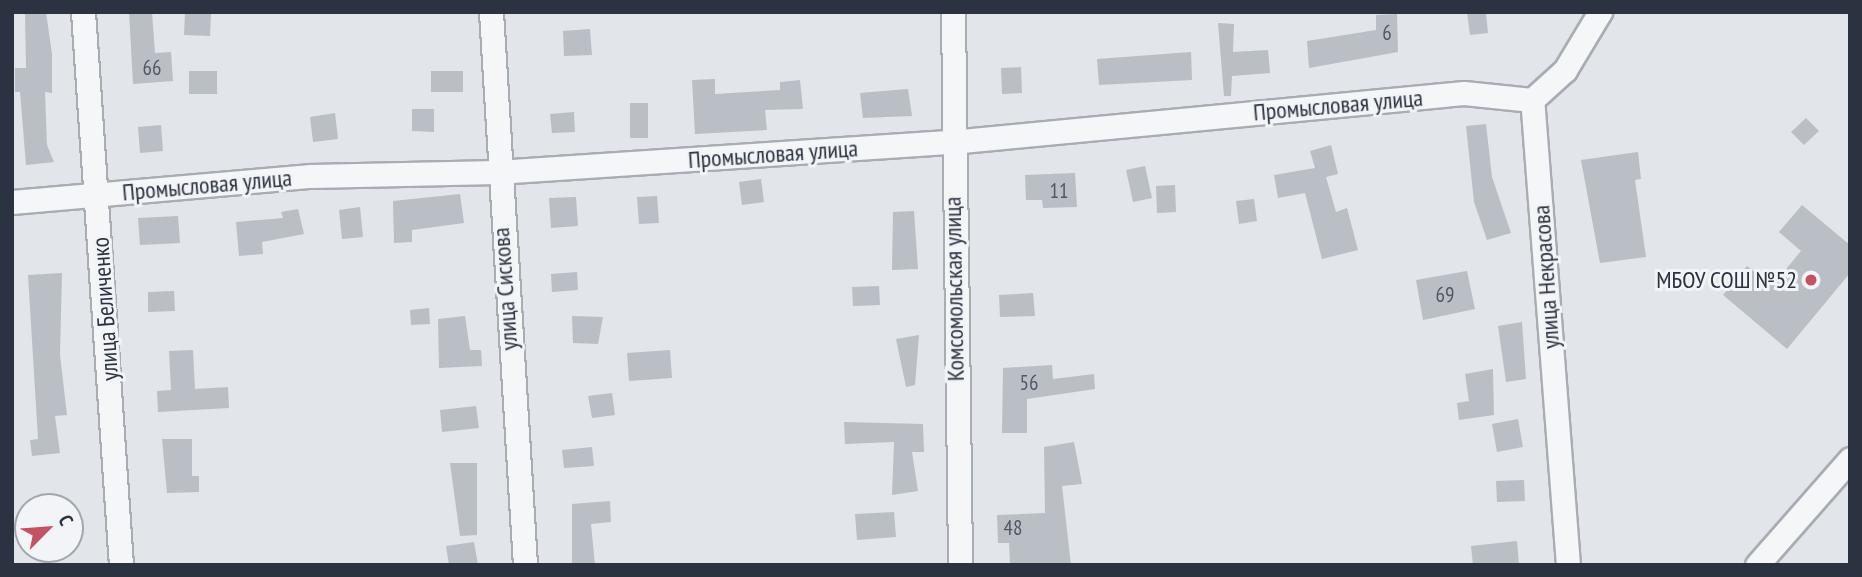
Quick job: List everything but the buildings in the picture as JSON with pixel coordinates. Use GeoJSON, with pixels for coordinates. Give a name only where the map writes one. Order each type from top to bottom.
{"type":"FeatureCollection","features":[{"type":"Feature","properties":{"kind":"street","name":"улица Беличенко"},"geometry":{"type":"LineString","coordinates":[[82,12],[98,195],[121,565]]}},
{"type":"Feature","properties":{"kind":"street","name":"улица Сискова"},"geometry":{"type":"LineString","coordinates":[[491,12],[497,172],[526,565]]}},
{"type":"Feature","properties":{"kind":"street","name":"Комсомольская улица"},"geometry":{"type":"LineString","coordinates":[[953,12],[951,142],[960,565]]}},
{"type":"Feature","properties":{"kind":"street"},"geometry":{"type":"LineString","coordinates":[[1532,100],[1565,70],[1600,12]]}},
{"type":"Feature","properties":{"kind":"street","name":"Промысловая улица"},"geometry":{"type":"LineString","coordinates":[[12,201],[311,176],[497,172],[951,142],[1464,93],[1532,100]]}},
{"type":"Feature","properties":{"kind":"street","name":"улица Некрасова"},"geometry":{"type":"LineString","coordinates":[[1532,100],[1568,565]]}},
{"type":"Feature","properties":{"kind":"street"},"geometry":{"type":"LineString","coordinates":[[1756,565],[1850,459]]}},
{"type":"Feature","properties":{"kind":"place","name":"МБОУ СОШ №52"},"geometry":{"type":"Point","coordinates":[1811,280]}}]}
